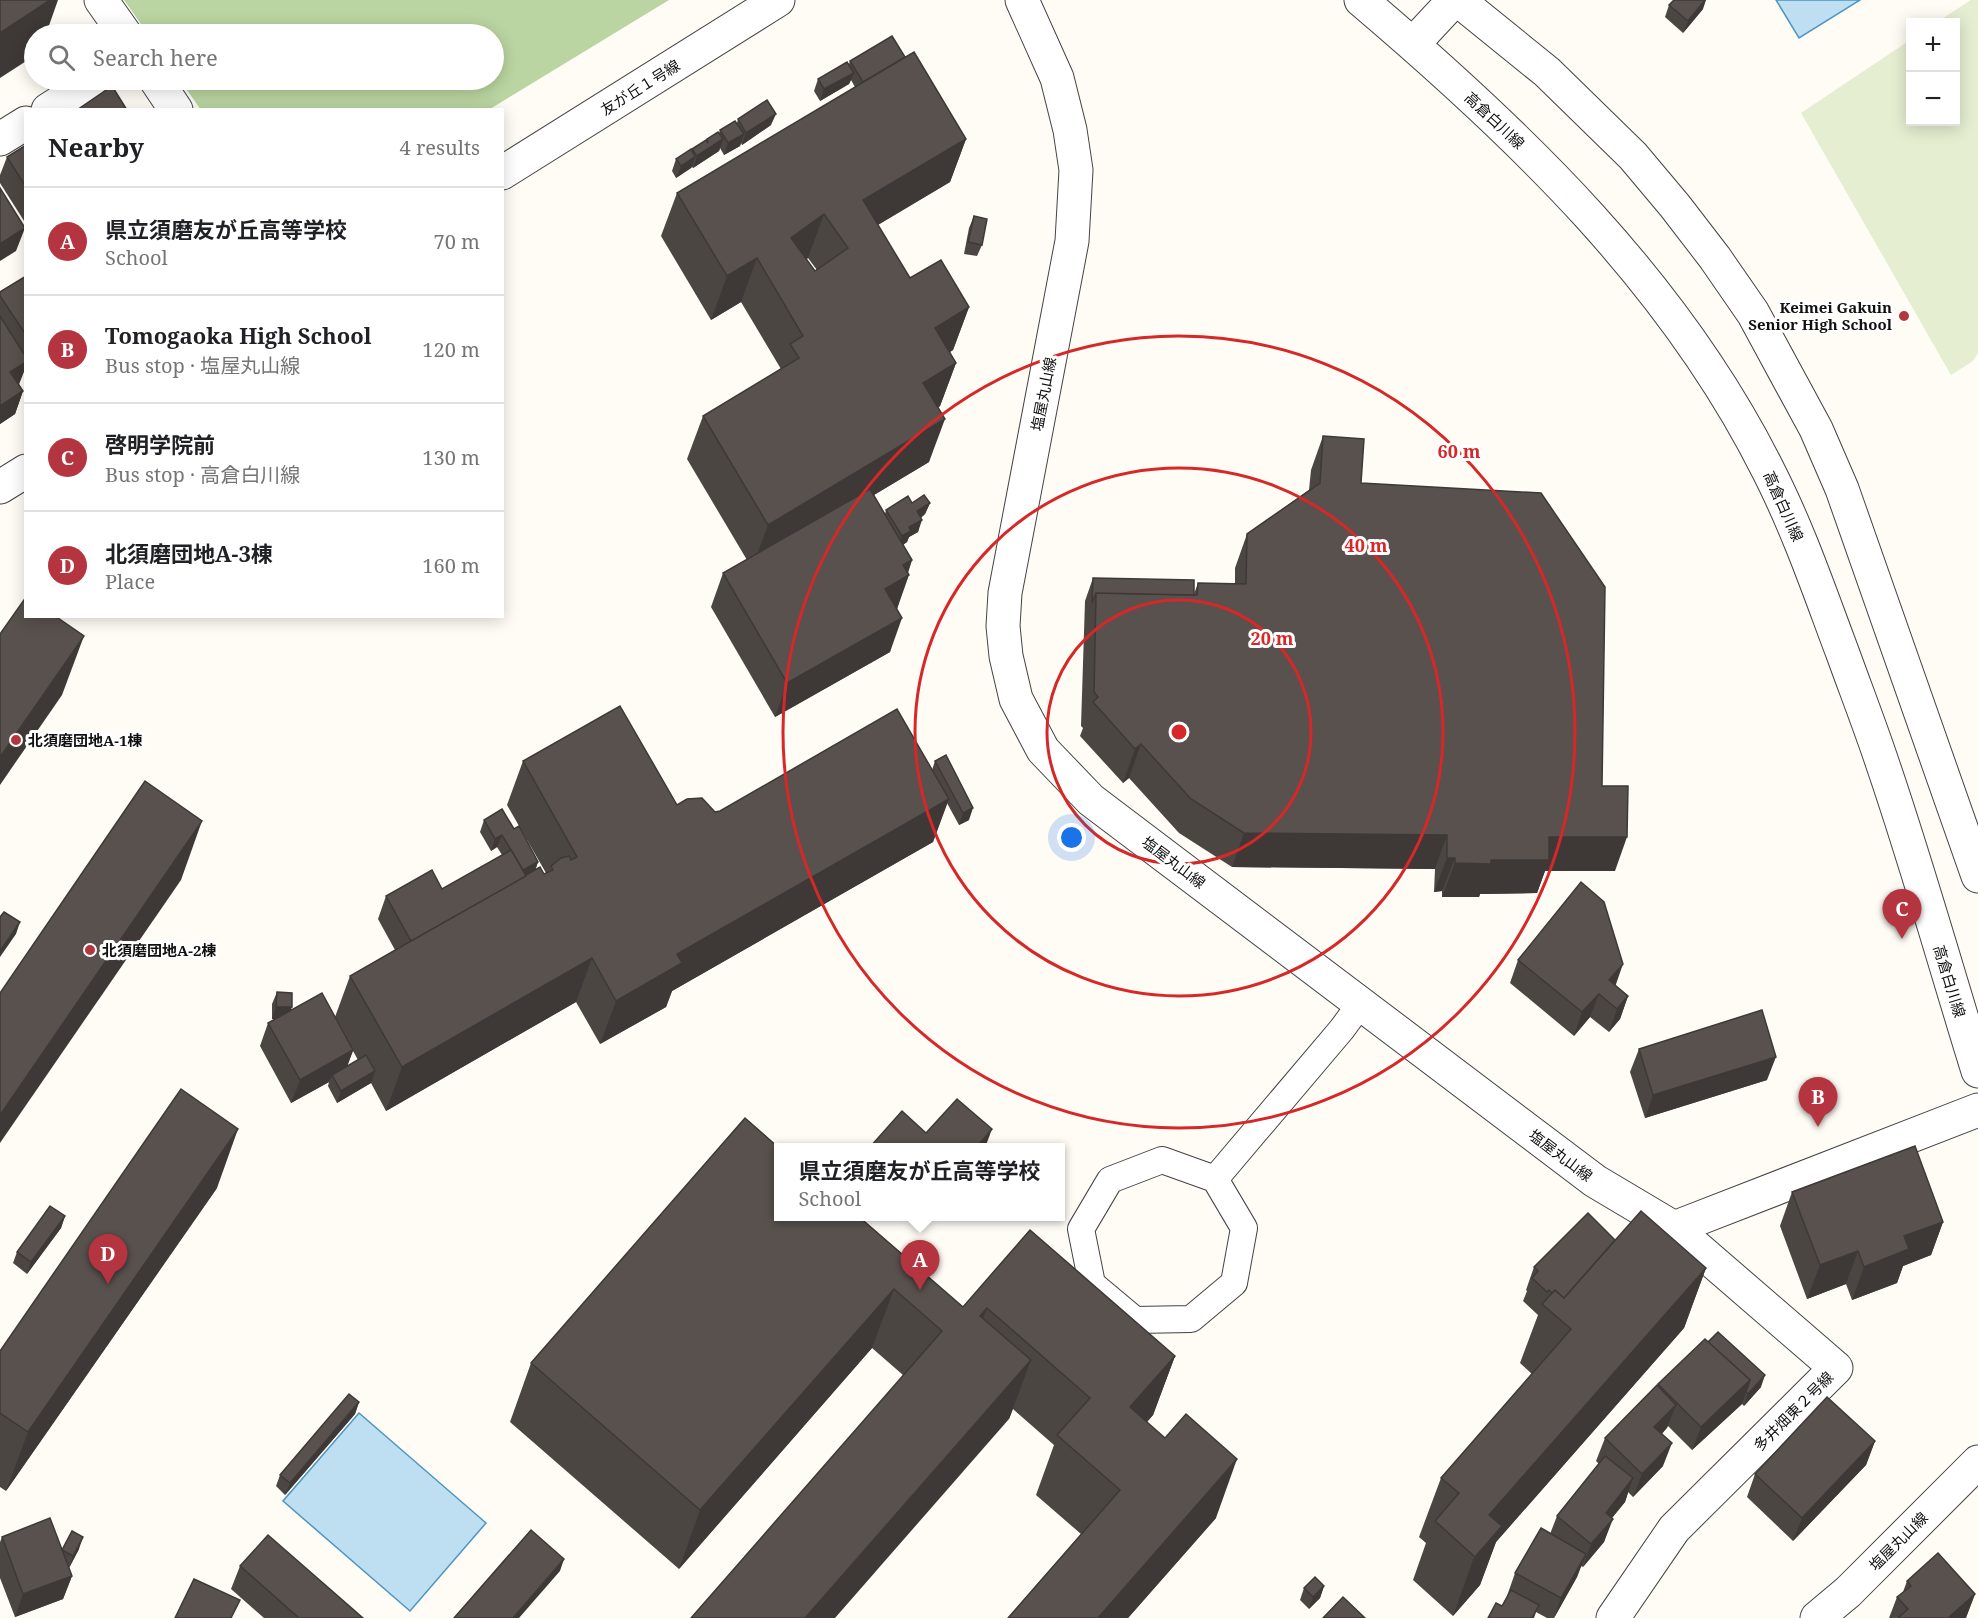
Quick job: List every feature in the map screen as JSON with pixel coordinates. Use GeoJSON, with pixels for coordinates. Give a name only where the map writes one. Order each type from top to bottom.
{"type":"FeatureCollection","features":[{"type":"Feature","properties":{"kind":"street"},"geometry":{"type":"LineString","coordinates":[[101,0],[118,24]]}},
{"type":"Feature","properties":{"kind":"street","name":"友が丘１号線"},"geometry":{"type":"LineString","coordinates":[[504,172],[778,0]]}},
{"type":"Feature","properties":{"kind":"street","name":"塩屋丸山線"},"geometry":{"type":"LineString","coordinates":[[1022,0],[1057,78],[1070,130],[1076,170],[1072,241],[1005,593],[1003,626],[1006,656],[1016,699],[1043,750],[1091,800],[1595,1181],[1674,1228]]}},
{"type":"Feature","properties":{"kind":"street"},"geometry":{"type":"LineString","coordinates":[[1361,0],[1413,44],[1456,0],[1547,72],[1633,156],[1715,258],[1753,314],[1816,429],[1842,489],[1978,876]]}},
{"type":"Feature","properties":{"kind":"street","name":"高倉白川線"},"geometry":{"type":"LineString","coordinates":[[1413,44],[1508,131],[1577,199],[1648,284],[1705,362],[1769,470],[1818,585],[1882,763],[1978,1071]]}},
{"type":"Feature","properties":{"kind":"street"},"geometry":{"type":"LineString","coordinates":[[51,108],[79,90]]}},
{"type":"Feature","properties":{"kind":"street"},"geometry":{"type":"LineString","coordinates":[[163,90],[175,108]]}},
{"type":"Feature","properties":{"kind":"street"},"geometry":{"type":"LineString","coordinates":[[0,139],[24,124]]}},
{"type":"Feature","properties":{"kind":"street"},"geometry":{"type":"LineString","coordinates":[[0,487],[24,472]]}},
{"type":"Feature","properties":{"kind":"street"},"geometry":{"type":"LineString","coordinates":[[1674,1228],[1978,1110]]}},
{"type":"Feature","properties":{"kind":"street","name":"多井畑東２号線"},"geometry":{"type":"LineString","coordinates":[[1613,1618],[1674,1529],[1836,1368],[1674,1228]]}},
{"type":"Feature","properties":{"kind":"street","name":"塩屋丸山線"},"geometry":{"type":"LineString","coordinates":[[1817,1618],[1848,1592],[1978,1462]]}},
{"type":"Feature","properties":{"kind":"lane"},"geometry":{"type":"LineString","coordinates":[[1215,1179],[1342,1029],[1360,1003]]}},
{"type":"Feature","properties":{"kind":"lane"},"geometry":{"type":"LineString","coordinates":[[1162,1160],[1215,1179],[1244,1228],[1234,1282],[1191,1319],[1135,1320],[1092,1284],[1081,1229],[1110,1180],[1162,1160]]}},
{"type":"Feature","properties":{"kind":"green space"},"geometry":{"type":"Polygon","coordinates":[[[124,0],[669,0],[492,108],[200,108],[187,90],[504,90],[504,24],[141,24],[124,0]]]}},
{"type":"Feature","properties":{"kind":"green space"},"geometry":{"type":"Polygon","coordinates":[[[1971,0],[1978,0],[1978,353],[1973,361],[1951,375],[1801,113],[1906,43],[1906,126],[1960,126],[1960,18],[1943,18],[1971,0]]]}},
{"type":"Feature","properties":{"kind":"water"},"geometry":{"type":"Polygon","coordinates":[[[1776,0],[1860,0],[1799,38],[1776,0]]]}},
{"type":"Feature","properties":{"kind":"water"},"geometry":{"type":"Polygon","coordinates":[[[359,1413],[486,1523],[410,1611],[283,1501],[359,1413]]]}},
{"type":"Feature","properties":{"kind":"building"},"geometry":{"type":"Polygon","coordinates":[[[0,0],[50,0],[0,33],[0,0]]]}},
{"type":"Feature","properties":{"kind":"building"},"geometry":{"type":"Polygon","coordinates":[[[1674,0],[1705,0],[1688,21],[1669,5],[1674,0]]]}},
{"type":"Feature","properties":{"kind":"building"},"geometry":{"type":"Polygon","coordinates":[[[892,36],[905,57],[863,82],[850,61],[892,36]]]}},
{"type":"Feature","properties":{"kind":"building"},"geometry":{"type":"Polygon","coordinates":[[[914,52],[966,139],[863,200],[910,278],[941,260],[969,307],[935,328],[956,363],[923,383],[945,419],[768,525],[703,416],[799,358],[790,344],[803,336],[757,258],[727,276],[677,193],[914,52]],[[824,214],[791,238],[815,271],[848,248],[824,214]]]}},
{"type":"Feature","properties":{"kind":"building"},"geometry":{"type":"Polygon","coordinates":[[[847,62],[854,73],[824,89],[818,79],[847,62]]]}},
{"type":"Feature","properties":{"kind":"building"},"geometry":{"type":"Polygon","coordinates":[[[106,90],[114,90],[126,108],[80,108],[106,90]]]}},
{"type":"Feature","properties":{"kind":"building"},"geometry":{"type":"Polygon","coordinates":[[[767,100],[776,114],[746,133],[738,119],[767,100]]]}},
{"type":"Feature","properties":{"kind":"building"},"geometry":{"type":"Polygon","coordinates":[[[735,121],[744,134],[728,143],[720,130],[735,121]]]}},
{"type":"Feature","properties":{"kind":"building"},"geometry":{"type":"Polygon","coordinates":[[[718,132],[723,139],[697,156],[692,149],[706,140],[708,143],[707,139],[718,132]]]}},
{"type":"Feature","properties":{"kind":"building"},"geometry":{"type":"Polygon","coordinates":[[[24,146],[24,184],[7,157],[24,146]]]}},
{"type":"Feature","properties":{"kind":"building"},"geometry":{"type":"Polygon","coordinates":[[[691,149],[695,157],[681,166],[676,159],[691,149]]]}},
{"type":"Feature","properties":{"kind":"building"},"geometry":{"type":"Polygon","coordinates":[[[0,188],[24,229],[0,244],[0,188]]]}},
{"type":"Feature","properties":{"kind":"building"},"geometry":{"type":"Polygon","coordinates":[[[974,216],[987,219],[982,245],[968,242],[974,216]]]}},
{"type":"Feature","properties":{"kind":"building"},"geometry":{"type":"Polygon","coordinates":[[[24,277],[24,332],[0,296],[0,292],[24,277]]]}},
{"type":"Feature","properties":{"kind":"building"},"geometry":{"type":"Polygon","coordinates":[[[0,316],[24,354],[24,363],[10,372],[23,391],[0,406],[0,316]]]}},
{"type":"Feature","properties":{"kind":"building"},"geometry":{"type":"Polygon","coordinates":[[[1323,436],[1364,439],[1361,483],[1541,493],[1605,587],[1602,786],[1628,786],[1627,837],[1549,837],[1549,860],[1491,860],[1491,864],[1455,863],[1455,858],[1447,858],[1447,835],[1244,833],[1191,799],[1141,744],[1135,749],[1093,702],[1098,697],[1094,692],[1096,593],[1197,595],[1198,583],[1246,584],[1247,534],[1320,483],[1323,436]]]}},
{"type":"Feature","properties":{"kind":"building"},"geometry":{"type":"Polygon","coordinates":[[[870,489],[912,560],[903,565],[909,575],[885,589],[902,618],[787,683],[723,573],[870,489]]]}},
{"type":"Feature","properties":{"kind":"building"},"geometry":{"type":"Polygon","coordinates":[[[924,495],[930,503],[917,511],[922,520],[909,527],[911,531],[902,536],[886,510],[908,496],[912,503],[924,495]]]}},
{"type":"Feature","properties":{"kind":"building"},"geometry":{"type":"Polygon","coordinates":[[[1093,578],[1194,580],[1194,595],[1096,593],[1092,603],[1093,578]]]}},
{"type":"Feature","properties":{"kind":"building"},"geometry":{"type":"Polygon","coordinates":[[[24,600],[24,618],[58,618],[84,636],[0,757],[0,634],[24,600]]]}},
{"type":"Feature","properties":{"kind":"building"},"geometry":{"type":"Polygon","coordinates":[[[620,706],[677,805],[687,799],[702,798],[715,812],[720,811],[897,709],[949,799],[677,954],[682,963],[616,1001],[592,958],[402,1067],[350,976],[540,867],[544,874],[553,870],[551,866],[561,858],[569,856],[571,860],[577,857],[523,761],[620,706]]]}},
{"type":"Feature","properties":{"kind":"building"},"geometry":{"type":"Polygon","coordinates":[[[946,755],[973,808],[963,813],[935,761],[946,755]]]}},
{"type":"Feature","properties":{"kind":"building","name":"北須磨団地A-2棟"},"geometry":{"type":"Polygon","coordinates":[[[145,781],[202,821],[0,1115],[0,993],[145,781]]]}},
{"type":"Feature","properties":{"kind":"building"},"geometry":{"type":"Polygon","coordinates":[[[502,809],[514,829],[519,826],[538,862],[523,870],[502,835],[495,839],[484,820],[502,809]]]}},
{"type":"Feature","properties":{"kind":"building"},"geometry":{"type":"Polygon","coordinates":[[[511,850],[526,876],[411,941],[386,896],[432,870],[442,889],[511,850]]]}},
{"type":"Feature","properties":{"kind":"building"},"geometry":{"type":"Polygon","coordinates":[[[1581,882],[1604,902],[1623,964],[1609,980],[1628,996],[1617,1009],[1599,994],[1582,1012],[1518,960],[1581,882]]]}},
{"type":"Feature","properties":{"kind":"building"},"geometry":{"type":"Polygon","coordinates":[[[4,912],[20,922],[0,951],[0,917],[4,912]]]}},
{"type":"Feature","properties":{"kind":"building"},"geometry":{"type":"Polygon","coordinates":[[[277,992],[292,993],[292,1007],[276,1007],[277,992]]]}},
{"type":"Feature","properties":{"kind":"building"},"geometry":{"type":"Polygon","coordinates":[[[322,993],[353,1050],[300,1080],[268,1023],[322,993]]]}},
{"type":"Feature","properties":{"kind":"building"},"geometry":{"type":"Polygon","coordinates":[[[1762,1010],[1776,1057],[1653,1095],[1639,1049],[1762,1010]]]}},
{"type":"Feature","properties":{"kind":"building"},"geometry":{"type":"Polygon","coordinates":[[[366,1055],[375,1071],[341,1091],[332,1075],[366,1055]]]}},
{"type":"Feature","properties":{"kind":"building"},"geometry":{"type":"Polygon","coordinates":[[[181,1089],[238,1129],[28,1432],[0,1413],[0,1351],[181,1089]]]}},
{"type":"Feature","properties":{"kind":"building"},"geometry":{"type":"Polygon","coordinates":[[[957,1099],[992,1129],[980,1143],[874,1143],[902,1111],[926,1133],[957,1099]]]}},
{"type":"Feature","properties":{"kind":"building"},"geometry":{"type":"Polygon","coordinates":[[[745,1118],[774,1144],[774,1221],[864,1221],[963,1307],[1030,1230],[1175,1356],[1130,1407],[1165,1438],[1186,1414],[1237,1459],[1098,1618],[1008,1618],[1120,1490],[1057,1435],[1090,1398],[987,1308],[980,1316],[1031,1360],[805,1618],[691,1618],[942,1331],[894,1289],[700,1510],[531,1363],[745,1118]]]}},
{"type":"Feature","properties":{"kind":"building"},"geometry":{"type":"Polygon","coordinates":[[[1915,1146],[1943,1222],[1904,1236],[1909,1249],[1864,1267],[1858,1251],[1820,1265],[1792,1192],[1915,1146]]]}},
{"type":"Feature","properties":{"kind":"building"},"geometry":{"type":"Polygon","coordinates":[[[50,1206],[65,1216],[31,1262],[17,1252],[50,1206]]]}},
{"type":"Feature","properties":{"kind":"building"},"geometry":{"type":"Polygon","coordinates":[[[1641,1211],[1706,1268],[1489,1515],[1502,1526],[1475,1557],[1435,1521],[1459,1493],[1441,1478],[1571,1329],[1542,1304],[1555,1290],[1564,1298],[1641,1211]]]}},
{"type":"Feature","properties":{"kind":"building"},"geometry":{"type":"Polygon","coordinates":[[[1588,1213],[1615,1240],[1564,1298],[1555,1290],[1552,1293],[1549,1290],[1547,1292],[1532,1278],[1538,1271],[1534,1267],[1588,1213]]]}},
{"type":"Feature","properties":{"kind":"building"},"geometry":{"type":"Polygon","coordinates":[[[1718,1332],[1765,1375],[1748,1394],[1746,1392],[1750,1380],[1708,1342],[1718,1332]]]}},
{"type":"Feature","properties":{"kind":"building"},"geometry":{"type":"Polygon","coordinates":[[[1705,1339],[1750,1380],[1701,1427],[1658,1384],[1705,1339]]]}},
{"type":"Feature","properties":{"kind":"building"},"geometry":{"type":"Polygon","coordinates":[[[1657,1385],[1676,1405],[1654,1427],[1672,1443],[1642,1474],[1605,1438],[1657,1385]]]}},
{"type":"Feature","properties":{"kind":"building"},"geometry":{"type":"Polygon","coordinates":[[[349,1394],[359,1402],[290,1483],[280,1475],[349,1394]]]}},
{"type":"Feature","properties":{"kind":"building"},"geometry":{"type":"Polygon","coordinates":[[[1827,1397],[1875,1441],[1802,1518],[1755,1474],[1827,1397]]]}},
{"type":"Feature","properties":{"kind":"building"},"geometry":{"type":"Polygon","coordinates":[[[1605,1456],[1633,1478],[1606,1513],[1613,1519],[1591,1544],[1557,1516],[1605,1456]]]}},
{"type":"Feature","properties":{"kind":"building"},"geometry":{"type":"Polygon","coordinates":[[[50,1518],[72,1576],[23,1594],[2,1537],[50,1518]]]}},
{"type":"Feature","properties":{"kind":"building"},"geometry":{"type":"Polygon","coordinates":[[[1541,1528],[1586,1554],[1561,1598],[1515,1573],[1541,1528]]]}},
{"type":"Feature","properties":{"kind":"building"},"geometry":{"type":"Polygon","coordinates":[[[531,1530],[564,1559],[513,1618],[454,1618],[531,1530]]]}},
{"type":"Feature","properties":{"kind":"building"},"geometry":{"type":"Polygon","coordinates":[[[72,1531],[83,1537],[73,1556],[62,1550],[72,1531]]]}},
{"type":"Feature","properties":{"kind":"building"},"geometry":{"type":"Polygon","coordinates":[[[268,1535],[363,1618],[299,1618],[240,1566],[268,1535]]]}},
{"type":"Feature","properties":{"kind":"building"},"geometry":{"type":"Polygon","coordinates":[[[1938,1553],[1975,1594],[1948,1618],[1898,1618],[1908,1609],[1897,1597],[1911,1586],[1907,1581],[1938,1553]]]}},
{"type":"Feature","properties":{"kind":"building"},"geometry":{"type":"Polygon","coordinates":[[[1315,1577],[1324,1586],[1313,1597],[1304,1588],[1315,1577]]]}},
{"type":"Feature","properties":{"kind":"building"},"geometry":{"type":"Polygon","coordinates":[[[194,1579],[240,1600],[231,1618],[175,1618],[194,1579]]]}},
{"type":"Feature","properties":{"kind":"building"},"geometry":{"type":"Polygon","coordinates":[[[1511,1590],[1539,1605],[1532,1618],[1488,1618],[1496,1603],[1502,1606],[1511,1590]]]}},
{"type":"Feature","properties":{"kind":"building"},"geometry":{"type":"Polygon","coordinates":[[[1343,1597],[1365,1618],[1323,1618],[1343,1597]]]}},
{"type":"Feature","properties":{"kind":"place","name":"Keimei Gakuin Senior High School"},"geometry":{"type":"Point","coordinates":[1904,316]}},
{"type":"Feature","properties":{"kind":"place","name":"北須磨団地A-1棟"},"geometry":{"type":"Point","coordinates":[16,740]}},
{"type":"Feature","properties":{"kind":"place","name":"啓明学院前"},"geometry":{"type":"Point","coordinates":[1902,939]}},
{"type":"Feature","properties":{"kind":"place","name":"北須磨団地A-2棟"},"geometry":{"type":"Point","coordinates":[90,950]}},
{"type":"Feature","properties":{"kind":"place","name":"Tomogaoka High School"},"geometry":{"type":"Point","coordinates":[1818,1127]}},
{"type":"Feature","properties":{"kind":"place","name":"北須磨団地A-3棟"},"geometry":{"type":"Point","coordinates":[108,1284]}},
{"type":"Feature","properties":{"kind":"place","name":"県立須磨友が丘高等学校"},"geometry":{"type":"Point","coordinates":[920,1290]}}]}
